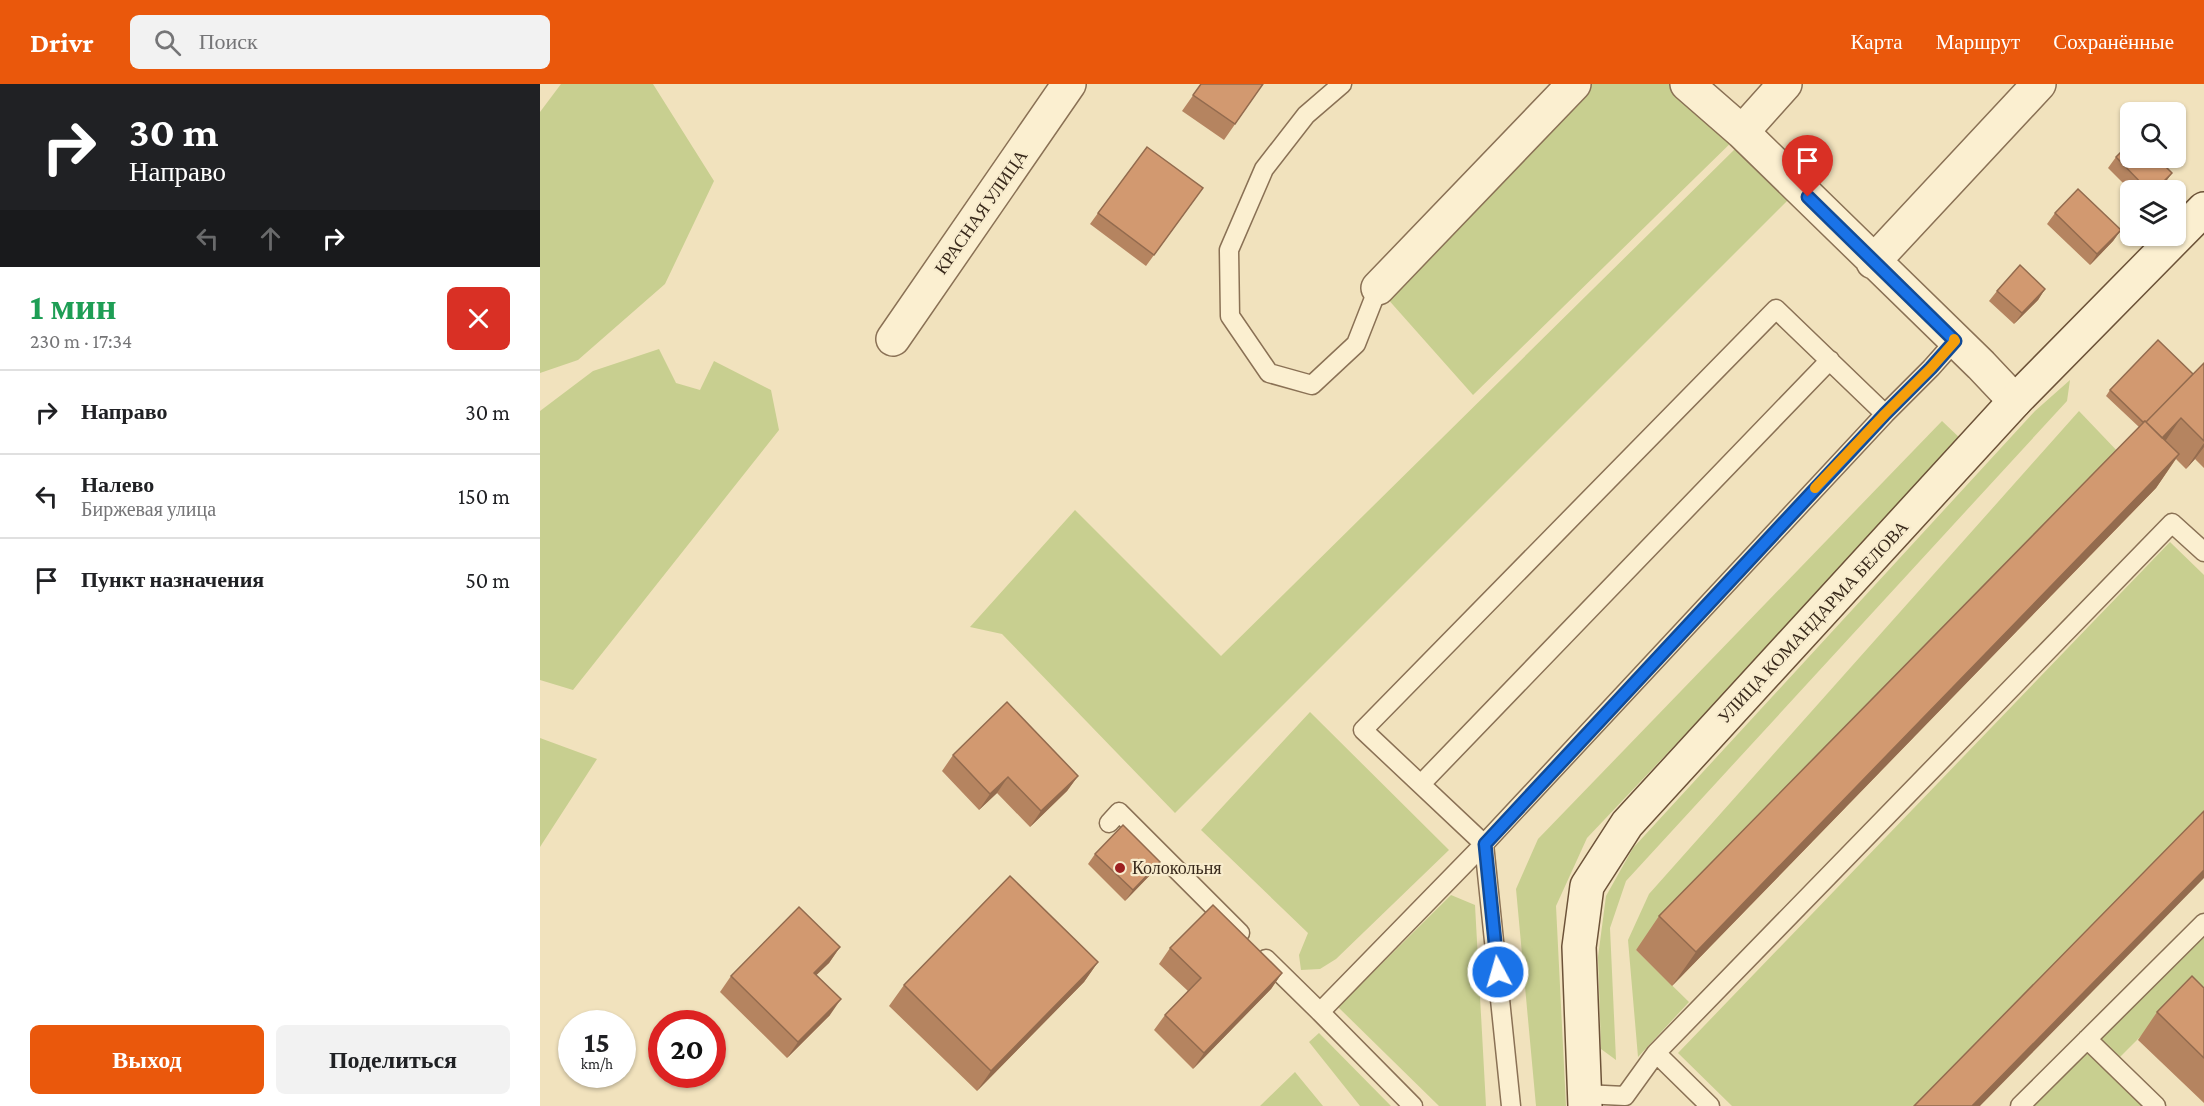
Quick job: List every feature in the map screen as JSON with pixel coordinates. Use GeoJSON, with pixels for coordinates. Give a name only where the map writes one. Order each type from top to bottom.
{"type":"FeatureCollection","features":[{"type":"Feature","properties":{"kind":"street","name":"КРАСНАЯ УЛИЦА"},"geometry":{"type":"LineString","coordinates":[[893,339],[1070,84]]}},
{"type":"Feature","properties":{"kind":"street"},"geometry":{"type":"LineString","coordinates":[[1378,288],[1574,84]]}},
{"type":"Feature","properties":{"kind":"street"},"geometry":{"type":"LineString","coordinates":[[1687,84],[1742,132],[2015,402]]}},
{"type":"Feature","properties":{"kind":"street"},"geometry":{"type":"LineString","coordinates":[[1742,132],[1785,84]]}},
{"type":"Feature","properties":{"kind":"street"},"geometry":{"type":"LineString","coordinates":[[1874,262],[2039,84]]}},
{"type":"Feature","properties":{"kind":"street","name":"УЛИЦА КОМАНДАРМА БЕЛОВА"},"geometry":{"type":"LineString","coordinates":[[1584,1100],[1579,947],[1587,886],[1627,824],[2015,402],[2204,209]]}},
{"type":"Feature","properties":{"kind":"lane"},"geometry":{"type":"LineString","coordinates":[[1342,84],[1306,115],[1264,169],[1229,250],[1230,315],[1269,373],[1312,385],[1356,344],[1378,288]]}},
{"type":"Feature","properties":{"kind":"lane"},"geometry":{"type":"LineString","coordinates":[[1511,1106],[1485,844],[1363,730],[1776,309],[1885,414]]}},
{"type":"Feature","properties":{"kind":"lane"},"geometry":{"type":"LineString","coordinates":[[1320,1012],[1485,844],[1955,341]]}},
{"type":"Feature","properties":{"kind":"lane"},"geometry":{"type":"LineString","coordinates":[[1421,784],[1830,360]]}},
{"type":"Feature","properties":{"kind":"lane"},"geometry":{"type":"LineString","coordinates":[[1584,1100],[1625,1096],[1656,1053],[2172,523],[2204,552]]}},
{"type":"Feature","properties":{"kind":"lane"},"geometry":{"type":"LineString","coordinates":[[1109,823],[1119,812],[1413,1106]]}},
{"type":"Feature","properties":{"kind":"lane"},"geometry":{"type":"LineString","coordinates":[[2020,1106],[2204,923]]}},
{"type":"Feature","properties":{"kind":"lane"},"geometry":{"type":"LineString","coordinates":[[2087,1039],[2156,1106]]}},
{"type":"Feature","properties":{"kind":"lane"},"geometry":{"type":"LineString","coordinates":[[1656,1053],[1710,1106]]}},
{"type":"Feature","properties":{"kind":"green space"},"geometry":{"type":"Polygon","coordinates":[[[561,84],[653,84],[714,181],[665,284],[578,360],[540,373],[540,112],[561,84]]]}},
{"type":"Feature","properties":{"kind":"green space"},"geometry":{"type":"Polygon","coordinates":[[[1574,84],[1687,84],[1742,132],[1473,395],[1378,288],[1574,84]]]}},
{"type":"Feature","properties":{"kind":"green space"},"geometry":{"type":"Polygon","coordinates":[[[1737,147],[1789,199],[1175,813],[1002,634],[970,627],[1075,510],[1221,656],[1737,147]]]}},
{"type":"Feature","properties":{"kind":"green space"},"geometry":{"type":"Polygon","coordinates":[[[659,349],[676,383],[700,390],[714,361],[771,390],[779,430],[573,690],[540,680],[540,411],[593,371],[659,349]]]}},
{"type":"Feature","properties":{"kind":"green space"},"geometry":{"type":"Polygon","coordinates":[[[2070,380],[2067,401],[1626,881],[1610,928],[1616,1060],[1601,1049],[1598,957],[1606,896],[1633,848],[2035,411],[2070,380]]]}},
{"type":"Feature","properties":{"kind":"green space"},"geometry":{"type":"Polygon","coordinates":[[[2079,411],[2121,455],[1636,950],[1689,1002],[1638,1057],[1628,940],[1649,894],[2079,411]]]}},
{"type":"Feature","properties":{"kind":"green space"},"geometry":{"type":"Polygon","coordinates":[[[1942,421],[1963,441],[1587,838],[1556,906],[1566,1106],[1536,1106],[1516,889],[1538,839],[1942,421]]]}},
{"type":"Feature","properties":{"kind":"green space"},"geometry":{"type":"Polygon","coordinates":[[[2170,542],[2204,575],[2204,819],[1922,1106],[1732,1106],[1678,1053],[2170,542]]]}},
{"type":"Feature","properties":{"kind":"green space"},"geometry":{"type":"Polygon","coordinates":[[[1310,712],[1449,850],[1336,959],[1320,969],[1301,970],[1299,955],[1308,933],[1201,830],[1310,712]]]}},
{"type":"Feature","properties":{"kind":"green space"},"geometry":{"type":"Polygon","coordinates":[[[540,738],[597,759],[540,847],[540,738]]]}},
{"type":"Feature","properties":{"kind":"green space"},"geometry":{"type":"Polygon","coordinates":[[[1451,895],[1475,905],[1486,1106],[1439,1106],[1338,1007],[1451,895]]]}},
{"type":"Feature","properties":{"kind":"green space"},"geometry":{"type":"Polygon","coordinates":[[[2204,932],[2204,1033],[2173,1004],[2119,1058],[2100,1039],[2204,932]]]}},
{"type":"Feature","properties":{"kind":"green space"},"geometry":{"type":"Polygon","coordinates":[[[1319,1033],[1391,1106],[1360,1106],[1309,1042],[1319,1033]]]}},
{"type":"Feature","properties":{"kind":"green space"},"geometry":{"type":"Polygon","coordinates":[[[2087,1051],[2145,1106],[2031,1106],[2087,1051]]]}},
{"type":"Feature","properties":{"kind":"green space"},"geometry":{"type":"Polygon","coordinates":[[[1295,1072],[1323,1106],[1260,1106],[1295,1072]]]}},
{"type":"Feature","properties":{"kind":"building"},"geometry":{"type":"Polygon","coordinates":[[[1201,84],[1263,84],[1235,124],[1193,95],[1201,84]]]}},
{"type":"Feature","properties":{"kind":"building"},"geometry":{"type":"Polygon","coordinates":[[[1147,147],[1203,188],[1154,255],[1098,213],[1147,147]]]}},
{"type":"Feature","properties":{"kind":"building"},"geometry":{"type":"Polygon","coordinates":[[[2127,168],[2167,168],[2172,173],[2165,180],[2138,180],[2127,168]]]}},
{"type":"Feature","properties":{"kind":"building"},"geometry":{"type":"Polygon","coordinates":[[[2078,189],[2120,231],[2097,254],[2055,213],[2078,189]]]}},
{"type":"Feature","properties":{"kind":"building"},"geometry":{"type":"Polygon","coordinates":[[[2020,265],[2045,289],[2022,313],[1997,291],[2020,265]]]}},
{"type":"Feature","properties":{"kind":"building"},"geometry":{"type":"Polygon","coordinates":[[[2158,340],[2193,374],[2146,422],[2143,422],[2110,390],[2158,340]]]}},
{"type":"Feature","properties":{"kind":"building"},"geometry":{"type":"Polygon","coordinates":[[[2204,363],[2204,441],[2181,418],[2162,438],[2146,422],[2204,363]]]}},
{"type":"Feature","properties":{"kind":"building"},"geometry":{"type":"Polygon","coordinates":[[[2145,421],[2179,454],[1696,952],[1659,916],[2145,421]]]}},
{"type":"Feature","properties":{"kind":"building"},"geometry":{"type":"Polygon","coordinates":[[[1007,702],[1078,776],[1041,811],[1008,777],[990,794],[953,755],[1007,702]]]}},
{"type":"Feature","properties":{"kind":"building"},"geometry":{"type":"Polygon","coordinates":[[[2204,811],[2204,870],[1972,1106],[1914,1106],[2204,811]]]}},
{"type":"Feature","properties":{"kind":"building","name":"Колокольня"},"geometry":{"type":"Polygon","coordinates":[[[1123,825],[1160,862],[1133,890],[1095,854],[1123,825]]]}},
{"type":"Feature","properties":{"kind":"building"},"geometry":{"type":"Polygon","coordinates":[[[1010,876],[1098,962],[991,1071],[904,985],[1010,876]]]}},
{"type":"Feature","properties":{"kind":"building"},"geometry":{"type":"Polygon","coordinates":[[[1213,905],[1282,973],[1204,1053],[1165,1015],[1201,978],[1170,948],[1213,905]]]}},
{"type":"Feature","properties":{"kind":"building"},"geometry":{"type":"Polygon","coordinates":[[[799,907],[840,947],[814,973],[841,999],[798,1042],[731,976],[799,907]]]}},
{"type":"Feature","properties":{"kind":"building"},"geometry":{"type":"Polygon","coordinates":[[[2192,976],[2204,988],[2204,1058],[2157,1012],[2192,976]]]}},
{"type":"Feature","properties":{"kind":"slow traffic"},"geometry":{"type":"LineString","coordinates":[[1815,488],[1931,368],[1955,341],[1954,339]]}},
{"type":"Feature","properties":{"kind":"place","name":"Колокольня"},"geometry":{"type":"Point","coordinates":[1120,868]}},
{"type":"Feature","properties":{"kind":"route"},"geometry":{"type":"LineString","coordinates":[[1498,972],[1485,844],[1955,341],[1808,197]]}}]}
